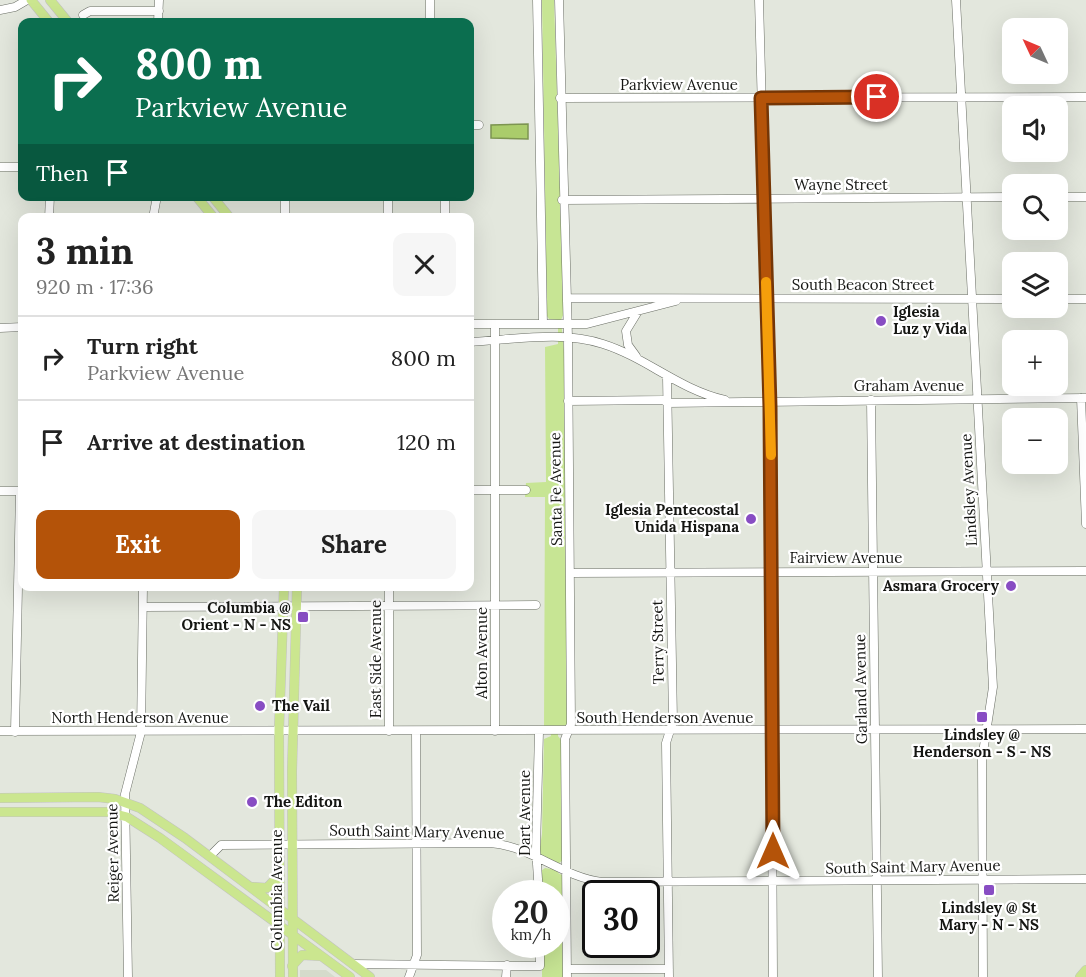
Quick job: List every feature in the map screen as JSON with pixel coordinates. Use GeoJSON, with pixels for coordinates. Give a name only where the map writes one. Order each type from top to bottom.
{"type":"FeatureCollection","features":[{"type":"Feature","properties":{"kind":"main road"},"geometry":{"type":"LineString","coordinates":[[29,0],[45,18]]}},
{"type":"Feature","properties":{"kind":"main road"},"geometry":{"type":"LineString","coordinates":[[50,0],[65,18]]}},
{"type":"Feature","properties":{"kind":"main road"},"geometry":{"type":"LineString","coordinates":[[200,201],[210,213]]}},
{"type":"Feature","properties":{"kind":"main road"},"geometry":{"type":"LineString","coordinates":[[216,201],[226,213]]}},
{"type":"Feature","properties":{"kind":"main road","name":"Columbia Avenue"},"geometry":{"type":"LineString","coordinates":[[280,977],[279,730],[284,591]]}},
{"type":"Feature","properties":{"kind":"main road","name":"Columbia Avenue"},"geometry":{"type":"LineString","coordinates":[[292,977],[292,730],[297,591]]}},
{"type":"Feature","properties":{"kind":"main road"},"geometry":{"type":"LineString","coordinates":[[0,798],[98,797],[125,802],[152,815],[370,977]]}},
{"type":"Feature","properties":{"kind":"main road"},"geometry":{"type":"LineString","coordinates":[[0,812],[98,811],[127,818],[155,834],[350,977]]}},
{"type":"Feature","properties":{"kind":"main road"},"geometry":{"type":"LineString","coordinates":[[250,887],[267,888],[280,874]]}},
{"type":"Feature","properties":{"kind":"main road"},"geometry":{"type":"LineString","coordinates":[[292,966],[302,955],[323,957]]}},
{"type":"Feature","properties":{"kind":"main road"},"geometry":{"type":"LineString","coordinates":[[1080,977],[1086,970]]}},
{"type":"Feature","properties":{"kind":"street"},"geometry":{"type":"LineString","coordinates":[[0,10],[15,7],[29,0]]}},
{"type":"Feature","properties":{"kind":"street"},"geometry":{"type":"LineString","coordinates":[[158,18],[159,0]]}},
{"type":"Feature","properties":{"kind":"street"},"geometry":{"type":"LineString","coordinates":[[430,0],[430,18]]}},
{"type":"Feature","properties":{"kind":"street"},"geometry":{"type":"LineString","coordinates":[[537,0],[543,324]]}},
{"type":"Feature","properties":{"kind":"street","name":"Santa Fe Avenue"},"geometry":{"type":"LineString","coordinates":[[558,0],[562,200],[568,325],[571,724],[565,739],[564,770],[567,973]]}},
{"type":"Feature","properties":{"kind":"street"},"geometry":{"type":"LineString","coordinates":[[759,0],[770,400],[773,977]]}},
{"type":"Feature","properties":{"kind":"street","name":"Lindsley Avenue"},"geometry":{"type":"LineString","coordinates":[[956,0],[993,687],[982,759],[983,977]]}},
{"type":"Feature","properties":{"kind":"street"},"geometry":{"type":"LineString","coordinates":[[83,15],[90,11],[159,11]]}},
{"type":"Feature","properties":{"kind":"street","name":"Parkview Avenue"},"geometry":{"type":"LineString","coordinates":[[560,98],[1086,97]]}},
{"type":"Feature","properties":{"kind":"street"},"geometry":{"type":"LineString","coordinates":[[474,125],[479,125]]}},
{"type":"Feature","properties":{"kind":"street"},"geometry":{"type":"LineString","coordinates":[[0,167],[18,167]]}},
{"type":"Feature","properties":{"kind":"street","name":"Wayne Street"},"geometry":{"type":"LineString","coordinates":[[562,200],[1002,197]]}},
{"type":"Feature","properties":{"kind":"street"},"geometry":{"type":"LineString","coordinates":[[1068,197],[1086,197]]}},
{"type":"Feature","properties":{"kind":"street","name":"South Beacon Street"},"geometry":{"type":"LineString","coordinates":[[567,298],[766,300],[1002,298]]}},
{"type":"Feature","properties":{"kind":"street"},"geometry":{"type":"LineString","coordinates":[[1068,299],[1086,299]]}},
{"type":"Feature","properties":{"kind":"street","name":"South Beacon Street"},"geometry":{"type":"LineString","coordinates":[[474,324],[587,324],[637,313],[678,300]]}},
{"type":"Feature","properties":{"kind":"street"},"geometry":{"type":"LineString","coordinates":[[637,313],[626,331],[628,345],[639,360]]}},
{"type":"Feature","properties":{"kind":"street","name":"Alton Avenue"},"geometry":{"type":"LineString","coordinates":[[495,324],[495,731]]}},
{"type":"Feature","properties":{"kind":"street"},"geometry":{"type":"LineString","coordinates":[[0,328],[18,327]]}},
{"type":"Feature","properties":{"kind":"street"},"geometry":{"type":"LineString","coordinates":[[474,342],[568,338]]}},
{"type":"Feature","properties":{"kind":"street","name":"Graham Avenue"},"geometry":{"type":"LineString","coordinates":[[568,338],[602,343],[639,360],[698,393],[732,401]]}},
{"type":"Feature","properties":{"kind":"street","name":"Terry Street"},"geometry":{"type":"LineString","coordinates":[[668,377],[671,574],[671,730],[666,743],[669,973]]}},
{"type":"Feature","properties":{"kind":"street"},"geometry":{"type":"LineString","coordinates":[[1084,398],[1086,524]]}},
{"type":"Feature","properties":{"kind":"street","name":"Graham Avenue"},"geometry":{"type":"LineString","coordinates":[[568,401],[663,400],[668,403],[1084,398]]}},
{"type":"Feature","properties":{"kind":"street","name":"Garland Avenue"},"geometry":{"type":"LineString","coordinates":[[871,400],[878,977]]}},
{"type":"Feature","properties":{"kind":"street"},"geometry":{"type":"LineString","coordinates":[[474,489],[526,490]]}},
{"type":"Feature","properties":{"kind":"street"},"geometry":{"type":"LineString","coordinates":[[0,491],[18,491]]}},
{"type":"Feature","properties":{"kind":"street","name":"Fairview Avenue"},"geometry":{"type":"LineString","coordinates":[[570,573],[1086,571]]}},
{"type":"Feature","properties":{"kind":"street"},"geometry":{"type":"LineString","coordinates":[[15,732],[19,591]]}},
{"type":"Feature","properties":{"kind":"street","name":"Reiger Avenue"},"geometry":{"type":"LineString","coordinates":[[128,977],[125,802],[141,732],[143,591]]}},
{"type":"Feature","properties":{"kind":"street","name":"East Side Avenue"},"geometry":{"type":"LineString","coordinates":[[389,591],[389,731]]}},
{"type":"Feature","properties":{"kind":"street"},"geometry":{"type":"LineString","coordinates":[[142,607],[536,605]]}},
{"type":"Feature","properties":{"kind":"street","name":"South Henderson Avenue"},"geometry":{"type":"LineString","coordinates":[[279,730],[568,732],[1086,729]]}},
{"type":"Feature","properties":{"kind":"street","name":"North Henderson Avenue"},"geometry":{"type":"LineString","coordinates":[[0,731],[279,730]]}},
{"type":"Feature","properties":{"kind":"street"},"geometry":{"type":"LineString","coordinates":[[409,977],[415,963],[418,843],[416,731]]}},
{"type":"Feature","properties":{"kind":"street","name":"Dart Avenue"},"geometry":{"type":"LineString","coordinates":[[539,732],[539,880]]}},
{"type":"Feature","properties":{"kind":"street","name":"South Saint Mary Avenue"},"geometry":{"type":"LineString","coordinates":[[210,856],[221,845],[503,844],[566,872],[602,882],[1086,879]]}},
{"type":"Feature","properties":{"kind":"street"},"geometry":{"type":"LineString","coordinates":[[353,964],[540,966],[540,958]]}},
{"type":"Feature","properties":{"kind":"street"},"geometry":{"type":"LineString","coordinates":[[506,977],[507,965]]}},
{"type":"Feature","properties":{"kind":"street"},"geometry":{"type":"LineString","coordinates":[[567,973],[669,973]]}},
{"type":"Feature","properties":{"kind":"shaded area"},"geometry":{"type":"Polygon","coordinates":[[[542,0],[554,0],[564,313],[561,320],[564,351],[568,724],[558,729],[558,736],[561,740],[563,860],[558,864],[558,873],[562,875],[562,880],[541,880],[541,871],[545,868],[551,869],[551,862],[539,853],[542,834],[544,739],[551,736],[550,728],[544,728],[545,497],[525,497],[526,483],[546,482],[545,347],[558,344],[558,320],[549,319],[547,316],[542,0]]]}},
{"type":"Feature","properties":{"kind":"shaded area"},"geometry":{"type":"Polygon","coordinates":[[[528,124],[528,139],[491,138],[491,125],[528,124]]]}},
{"type":"Feature","properties":{"kind":"shaded area"},"geometry":{"type":"Polygon","coordinates":[[[542,958],[564,958],[564,977],[542,977],[542,958]]]}},
{"type":"Feature","properties":{"kind":"shaded area"},"geometry":{"type":"Polygon","coordinates":[[[300,970],[326,970],[335,977],[300,977],[300,970]]]}},
{"type":"Feature","properties":{"kind":"slow traffic"},"geometry":{"type":"LineString","coordinates":[[766,282],[771,455]]}},
{"type":"Feature","properties":{"kind":"place","name":"Iglesia Luz y Vida"},"geometry":{"type":"Point","coordinates":[881,321]}},
{"type":"Feature","properties":{"kind":"place","name":"Iglesia Pentecostal Unida Hispana"},"geometry":{"type":"Point","coordinates":[751,519]}},
{"type":"Feature","properties":{"kind":"place","name":"Asmara Grocery"},"geometry":{"type":"Point","coordinates":[1011,586]}},
{"type":"Feature","properties":{"kind":"place","name":"Columbia @ Orient - N - NS"},"geometry":{"type":"Point","coordinates":[303,617]}},
{"type":"Feature","properties":{"kind":"place","name":"The Vail"},"geometry":{"type":"Point","coordinates":[260,706]}},
{"type":"Feature","properties":{"kind":"place","name":"Lindsley @ Henderson - S - NS"},"geometry":{"type":"Point","coordinates":[982,717]}},
{"type":"Feature","properties":{"kind":"place","name":"The Editon"},"geometry":{"type":"Point","coordinates":[252,802]}},
{"type":"Feature","properties":{"kind":"place","name":"Lindsley @ St Mary - N - NS"},"geometry":{"type":"Point","coordinates":[989,890]}},
{"type":"Feature","properties":{"kind":"route"},"geometry":{"type":"LineString","coordinates":[[773,851],[770,407],[766,300],[766,199],[761,98],[877,97]]}}]}
